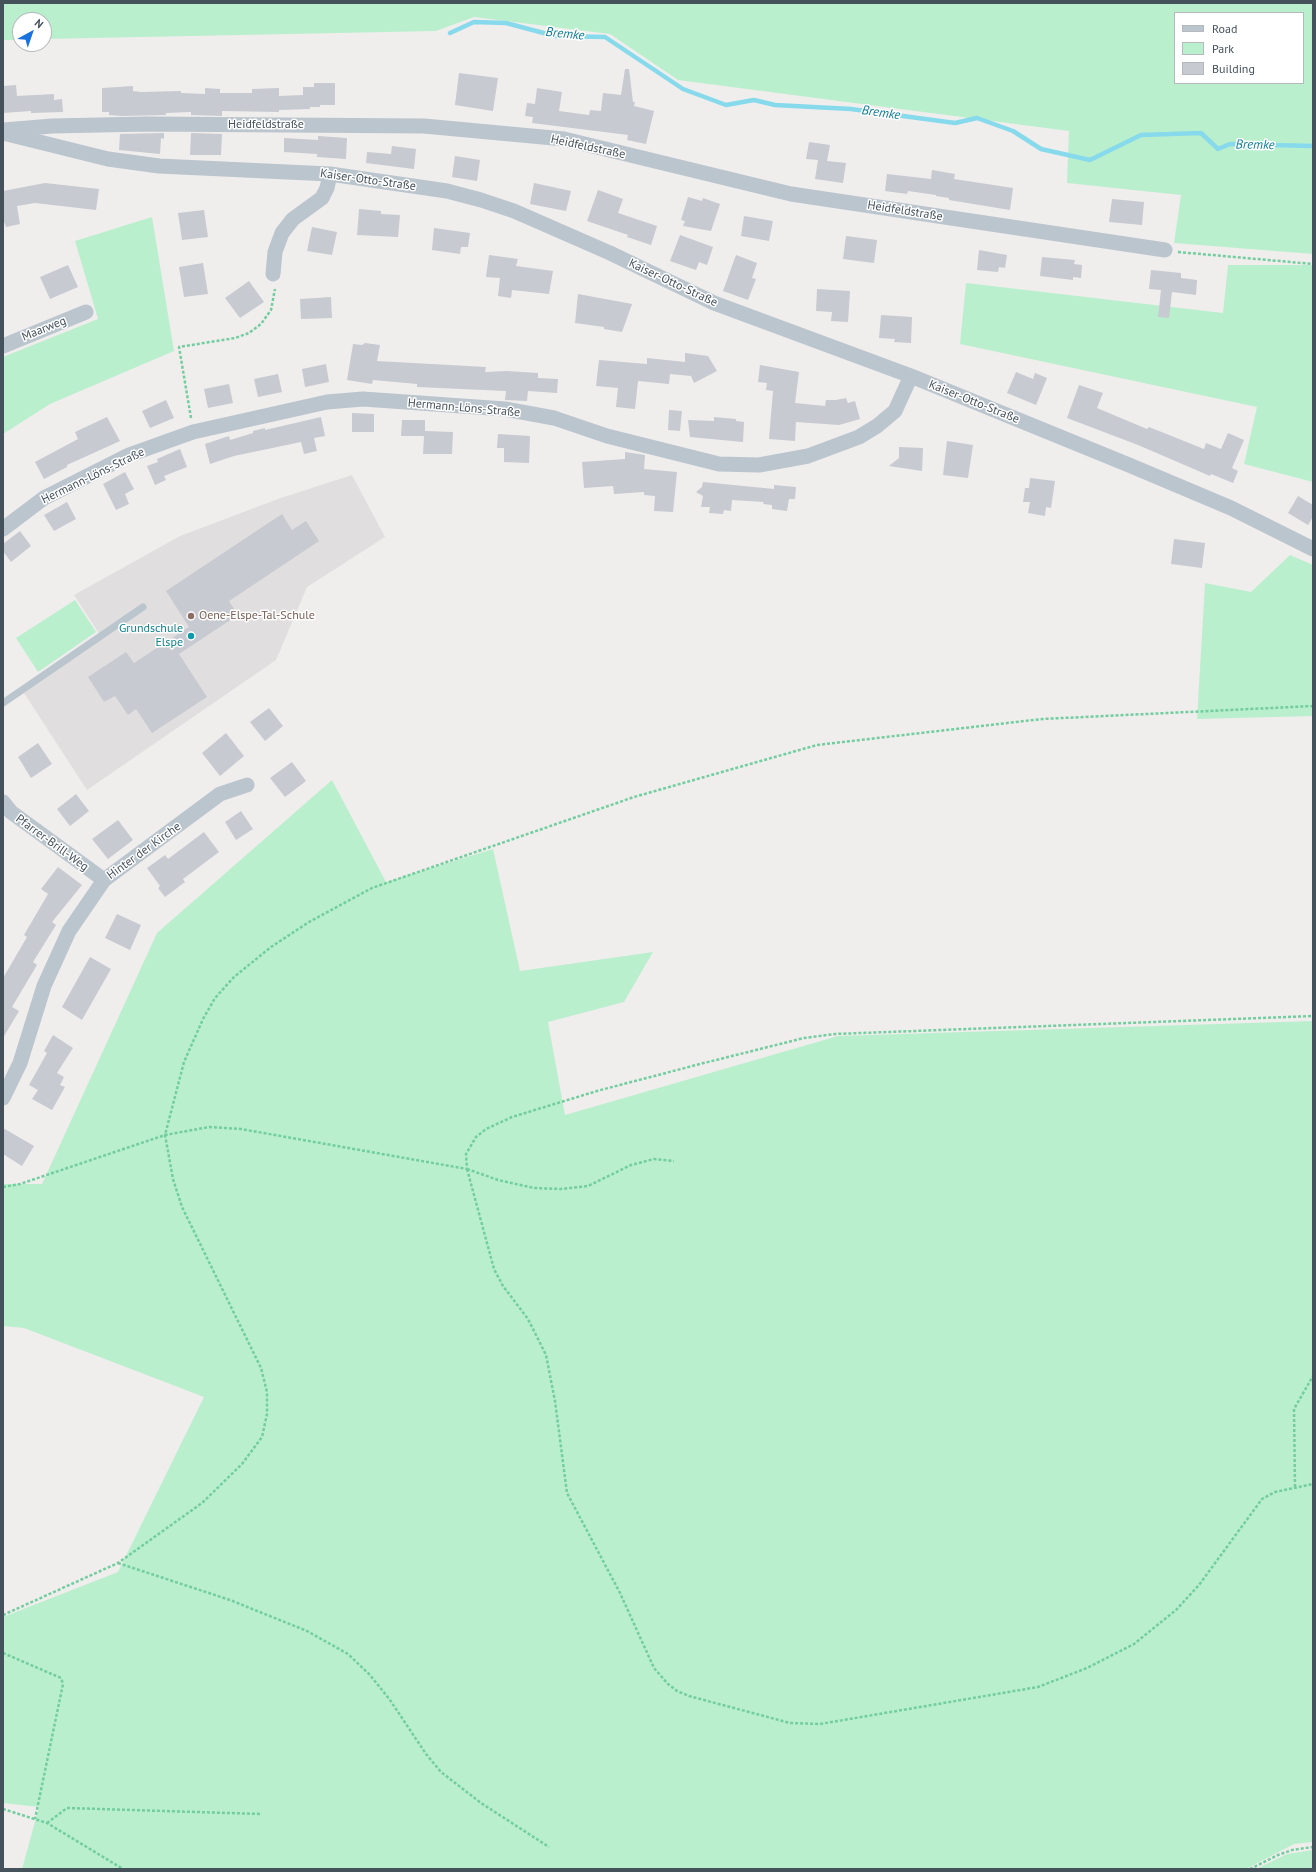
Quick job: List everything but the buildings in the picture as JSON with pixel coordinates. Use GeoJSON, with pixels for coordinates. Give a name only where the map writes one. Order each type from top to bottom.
{"type":"FeatureCollection","features":[{"type":"Feature","properties":{"kind":"street","name":"Heidfeldstraße"},"geometry":{"type":"LineString","coordinates":[[3,130],[52,126],[148,124],[424,126],[564,139],[791,194],[1165,250]]}},
{"type":"Feature","properties":{"kind":"street","name":"Kaiser-Otto-Straße"},"geometry":{"type":"LineString","coordinates":[[3,134],[108,159],[159,166],[330,174],[447,191],[514,211],[610,253],[714,303],[911,376],[1231,508],[1313,549]]}},
{"type":"Feature","properties":{"kind":"street"},"geometry":{"type":"LineString","coordinates":[[273,274],[276,252],[282,233],[293,219],[322,198],[327,188],[330,174]]}},
{"type":"Feature","properties":{"kind":"street","name":"Maarweg"},"geometry":{"type":"LineString","coordinates":[[3,346],[86,312]]}},
{"type":"Feature","properties":{"kind":"street","name":"Hermann-Löns-Straße"},"geometry":{"type":"LineString","coordinates":[[3,529],[44,498],[129,455],[193,432],[326,402],[363,400],[505,409],[554,418],[615,438],[719,464],[759,465],[808,456],[859,436],[877,426],[895,411],[911,376]]}},
{"type":"Feature","properties":{"kind":"street","name":"Hinter der Kirche"},"geometry":{"type":"LineString","coordinates":[[3,1098],[20,1063],[44,986],[66,938],[104,880],[220,794],[247,785]]}},
{"type":"Feature","properties":{"kind":"street","name":"Pfarrer-Brill-Weg"},"geometry":{"type":"LineString","coordinates":[[3,802],[11,812],[104,880]]}},
{"type":"Feature","properties":{"kind":"lane"},"geometry":{"type":"LineString","coordinates":[[3,703],[143,607]]}},
{"type":"Feature","properties":{"kind":"path"},"geometry":{"type":"LineString","coordinates":[[1165,250],[1313,264]]}},
{"type":"Feature","properties":{"kind":"path"},"geometry":{"type":"LineString","coordinates":[[193,432],[179,347],[235,338],[249,333],[261,324],[271,310],[275,288],[273,274]]}},
{"type":"Feature","properties":{"kind":"path"},"geometry":{"type":"LineString","coordinates":[[3,1615],[118,1562],[202,1503],[242,1464],[262,1437],[267,1414],[267,1392],[261,1368],[182,1207],[173,1179],[165,1135],[184,1062],[202,1019],[215,998],[234,977],[271,947],[309,922],[372,888],[634,797],[817,745],[1042,718],[1313,706]]}},
{"type":"Feature","properties":{"kind":"path"},"geometry":{"type":"LineString","coordinates":[[1313,1016],[835,1034],[804,1038],[596,1091],[512,1117],[486,1129],[476,1137],[466,1154],[467,1169],[494,1268],[503,1286],[528,1319],[546,1355],[555,1401],[567,1493],[620,1593],[654,1668],[668,1684],[677,1691],[689,1696],[790,1723],[820,1724],[1038,1687],[1088,1668],[1134,1644],[1176,1610],[1199,1585],[1262,1499],[1275,1492],[1313,1484]]}},
{"type":"Feature","properties":{"kind":"path"},"geometry":{"type":"LineString","coordinates":[[3,1186],[20,1184],[165,1135],[209,1127],[241,1129],[467,1169],[498,1180],[534,1188],[561,1189],[588,1186],[631,1165],[654,1159],[674,1161]]}},
{"type":"Feature","properties":{"kind":"path"},"geometry":{"type":"LineString","coordinates":[[1295,1488],[1294,1409],[1313,1376]]}},
{"type":"Feature","properties":{"kind":"path"},"geometry":{"type":"LineString","coordinates":[[118,1562],[230,1600],[307,1631],[348,1654],[370,1674],[390,1700],[426,1754],[441,1772],[481,1804],[549,1847]]}},
{"type":"Feature","properties":{"kind":"path"},"geometry":{"type":"LineString","coordinates":[[3,1653],[61,1678],[63,1684],[35,1819]]}},
{"type":"Feature","properties":{"kind":"path"},"geometry":{"type":"LineString","coordinates":[[47,1823],[67,1808],[261,1814]]}},
{"type":"Feature","properties":{"kind":"path"},"geometry":{"type":"LineString","coordinates":[[3,1809],[47,1823],[123,1869]]}},
{"type":"Feature","properties":{"kind":"path"},"geometry":{"type":"LineString","coordinates":[[1250,1869],[1292,1850],[1313,1847]]}},
{"type":"Feature","properties":{"kind":"shaded area","name":"Oene-Elspe-Tal-Schule"},"geometry":{"type":"Polygon","coordinates":[[[352,475],[385,537],[307,587],[276,660],[87,790],[24,693],[102,638],[74,595],[180,536],[278,499],[352,475]]]}},
{"type":"Feature","properties":{"kind":"green space"},"geometry":{"type":"Polygon","coordinates":[[[3,3],[1313,3],[1313,254],[1174,243],[1181,195],[1067,183],[1069,131],[678,80],[610,34],[474,17],[436,31],[52,39],[52,12],[12,12],[12,40],[3,40],[3,3]]]}},
{"type":"Feature","properties":{"kind":"green space"},"geometry":{"type":"Polygon","coordinates":[[[152,217],[174,351],[50,404],[3,434],[3,357],[98,319],[75,241],[152,217]]]}},
{"type":"Feature","properties":{"kind":"green space"},"geometry":{"type":"Polygon","coordinates":[[[1228,265],[1313,265],[1313,482],[1244,464],[1257,407],[960,344],[966,283],[1223,313],[1228,265]]]}},
{"type":"Feature","properties":{"kind":"green space"},"geometry":{"type":"Polygon","coordinates":[[[1290,555],[1313,565],[1313,716],[1197,719],[1205,583],[1251,592],[1290,555]]]}},
{"type":"Feature","properties":{"kind":"green space"},"geometry":{"type":"Polygon","coordinates":[[[75,600],[96,632],[38,672],[16,638],[75,600]]]}},
{"type":"Feature","properties":{"kind":"green space"},"geometry":{"type":"Polygon","coordinates":[[[332,780],[386,882],[493,849],[520,971],[653,952],[624,1002],[548,1022],[565,1115],[838,1036],[1313,1021],[1313,1842],[1294,1844],[1246,1869],[22,1869],[39,1807],[3,1803],[3,1617],[118,1572],[204,1397],[24,1328],[3,1326],[3,1184],[42,1184],[157,933],[332,780]]]}},
{"type":"Feature","properties":{"kind":"green space"},"geometry":{"type":"Polygon","coordinates":[[[1313,1850],[1313,1869],[1256,1869],[1287,1854],[1313,1850]]]}},
{"type":"Feature","properties":{"kind":"waterway","name":"Bremke"},"geometry":{"type":"LineString","coordinates":[[450,33],[474,22],[506,23],[555,36],[605,37],[683,89],[726,105],[754,100],[775,105],[851,109],[955,123],[977,118],[1013,131],[1041,149],[1090,160],[1141,135],[1201,133],[1218,149],[1230,144],[1313,146]]}},
{"type":"Feature","properties":{"kind":"place","name":"Oene-Elspe-Tal-Schule"},"geometry":{"type":"Point","coordinates":[191,616]}},
{"type":"Feature","properties":{"kind":"place","name":"Grundschule Elspe"},"geometry":{"type":"Point","coordinates":[191,636]}}]}
